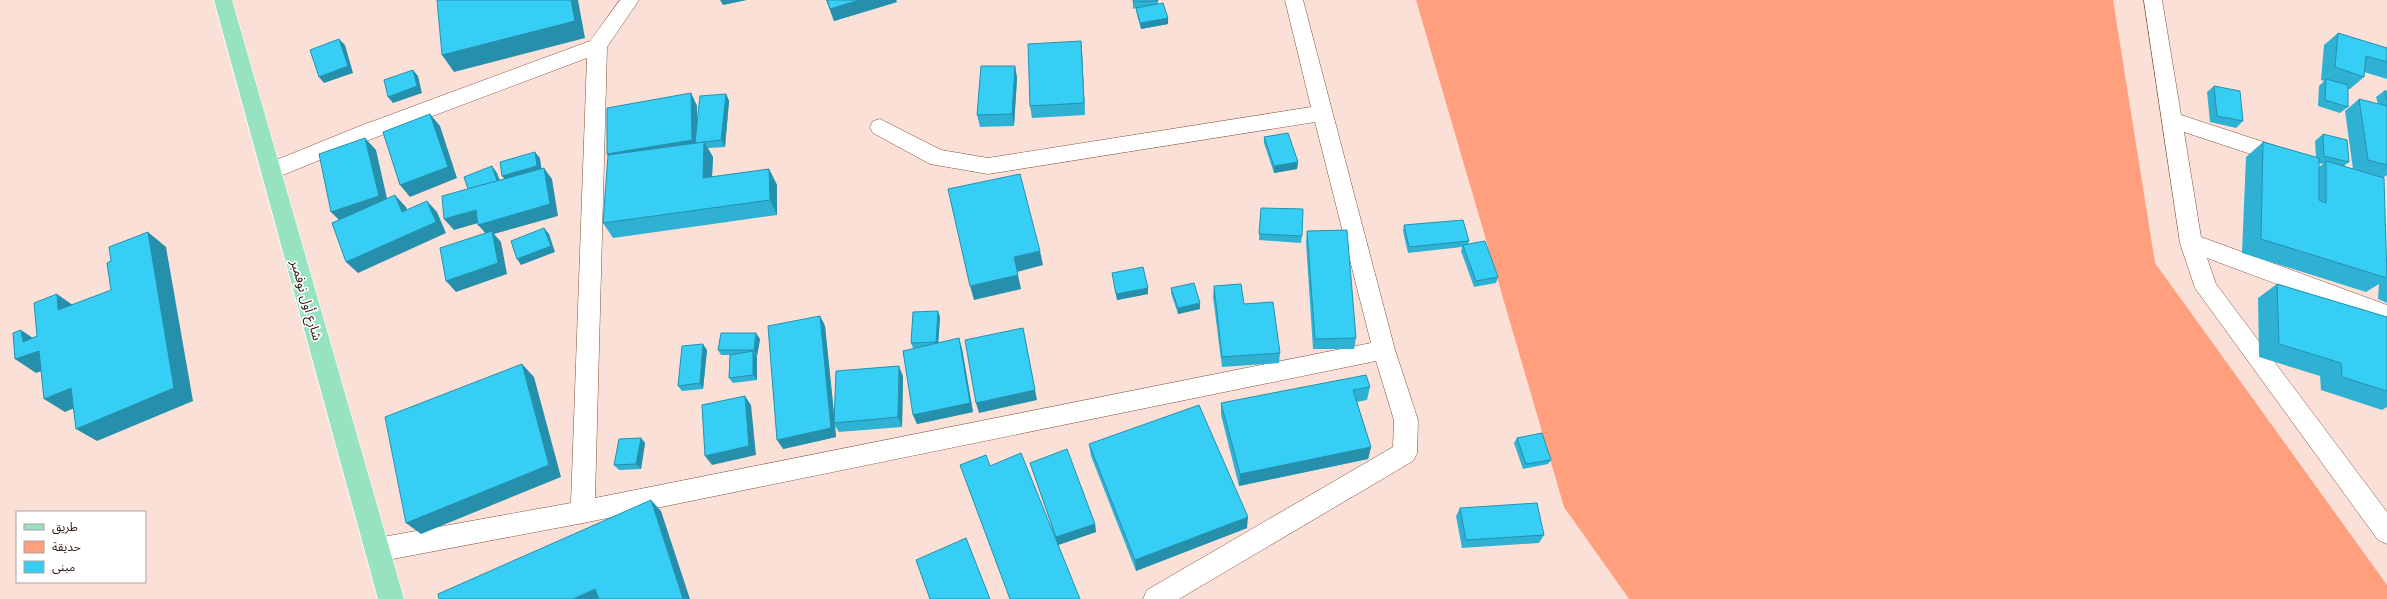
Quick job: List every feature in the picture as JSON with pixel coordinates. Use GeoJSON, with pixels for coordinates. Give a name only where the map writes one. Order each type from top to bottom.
{"type":"FeatureCollection","features":[{"type":"Feature","properties":{"kind":"main road","name":"شارع أول نوفمبر"},"geometry":{"type":"LineString","coordinates":[[223,0],[391,599]]}},
{"type":"Feature","properties":{"kind":"street"},"geometry":{"type":"LineString","coordinates":[[271,171],[367,132],[597,46],[630,0]]}},
{"type":"Feature","properties":{"kind":"street"},"geometry":{"type":"LineString","coordinates":[[1156,599],[1405,454],[1406,420],[1384,350],[1294,0]]}},
{"type":"Feature","properties":{"kind":"street"},"geometry":{"type":"LineString","coordinates":[[2153,0],[2173,120],[2191,243],[2206,288],[2387,532]]}},
{"type":"Feature","properties":{"kind":"street"},"geometry":{"type":"LineString","coordinates":[[583,512],[597,46]]}},
{"type":"Feature","properties":{"kind":"street"},"geometry":{"type":"LineString","coordinates":[[880,127],[937,158],[988,166],[1323,113]]}},
{"type":"Feature","properties":{"kind":"street"},"geometry":{"type":"LineString","coordinates":[[2173,120],[2298,162]]}},
{"type":"Feature","properties":{"kind":"street"},"geometry":{"type":"LineString","coordinates":[[2191,243],[2387,315]]}},
{"type":"Feature","properties":{"kind":"street"},"geometry":{"type":"LineString","coordinates":[[377,550],[583,512],[1384,350]]}},
{"type":"Feature","properties":{"kind":"green space"},"geometry":{"type":"Polygon","coordinates":[[[1416,0],[2113,0],[2155,263],[2387,585],[2387,599],[1629,599],[1564,507],[1416,0]]]}},
{"type":"Feature","properties":{"kind":"building"},"geometry":{"type":"Polygon","coordinates":[[[437,0],[571,0],[575,21],[442,55],[437,0]]]}},
{"type":"Feature","properties":{"kind":"building"},"geometry":{"type":"Polygon","coordinates":[[[827,0],[859,0],[830,9],[827,0]]]}},
{"type":"Feature","properties":{"kind":"building"},"geometry":{"type":"Polygon","coordinates":[[[1133,0],[1158,0],[1158,1],[1133,2],[1133,0]]]}},
{"type":"Feature","properties":{"kind":"building"},"geometry":{"type":"Polygon","coordinates":[[[1163,3],[1168,18],[1140,23],[1136,8],[1163,3]]]}},
{"type":"Feature","properties":{"kind":"building"},"geometry":{"type":"Polygon","coordinates":[[[2338,33],[2387,48],[2387,62],[2366,56],[2364,77],[2335,67],[2338,33]]]}},
{"type":"Feature","properties":{"kind":"building"},"geometry":{"type":"Polygon","coordinates":[[[339,39],[348,66],[319,77],[310,50],[339,39]]]}},
{"type":"Feature","properties":{"kind":"building"},"geometry":{"type":"Polygon","coordinates":[[[1081,41],[1084,103],[1030,106],[1028,44],[1081,41]]]}},
{"type":"Feature","properties":{"kind":"building"},"geometry":{"type":"Polygon","coordinates":[[[981,66],[1015,66],[1012,114],[977,115],[981,66]]]}},
{"type":"Feature","properties":{"kind":"building"},"geometry":{"type":"Polygon","coordinates":[[[413,70],[417,86],[388,97],[384,80],[413,70]]]}},
{"type":"Feature","properties":{"kind":"building"},"geometry":{"type":"Polygon","coordinates":[[[2326,79],[2348,85],[2348,107],[2325,100],[2326,79]]]}},
{"type":"Feature","properties":{"kind":"building"},"geometry":{"type":"Polygon","coordinates":[[[2214,86],[2240,91],[2243,121],[2217,116],[2214,86]]]}},
{"type":"Feature","properties":{"kind":"building"},"geometry":{"type":"Polygon","coordinates":[[[2384,91],[2387,91],[2387,100],[2384,91]]]}},
{"type":"Feature","properties":{"kind":"building"},"geometry":{"type":"Polygon","coordinates":[[[691,93],[692,140],[607,154],[607,108],[691,93]]]}},
{"type":"Feature","properties":{"kind":"building"},"geometry":{"type":"Polygon","coordinates":[[[726,94],[721,140],[695,143],[700,96],[726,94]]]}},
{"type":"Feature","properties":{"kind":"building"},"geometry":{"type":"Polygon","coordinates":[[[2359,99],[2387,106],[2387,165],[2368,160],[2359,99]]]}},
{"type":"Feature","properties":{"kind":"building"},"geometry":{"type":"Polygon","coordinates":[[[430,114],[448,167],[400,185],[383,132],[430,114]]]}},
{"type":"Feature","properties":{"kind":"building"},"geometry":{"type":"Polygon","coordinates":[[[1288,133],[1298,162],[1274,166],[1264,137],[1288,133]]]}},
{"type":"Feature","properties":{"kind":"building"},"geometry":{"type":"Polygon","coordinates":[[[2323,134],[2347,140],[2349,162],[2324,156],[2323,134]]]}},
{"type":"Feature","properties":{"kind":"building"},"geometry":{"type":"Polygon","coordinates":[[[365,138],[379,196],[331,212],[319,154],[365,138]]]}},
{"type":"Feature","properties":{"kind":"building"},"geometry":{"type":"Polygon","coordinates":[[[704,142],[703,178],[769,169],[770,200],[603,223],[608,155],[704,142]]]}},
{"type":"Feature","properties":{"kind":"building"},"geometry":{"type":"Polygon","coordinates":[[[2263,142],[2319,158],[2319,200],[2326,203],[2326,161],[2384,178],[2387,278],[2261,239],[2263,142]]]}},
{"type":"Feature","properties":{"kind":"building"},"geometry":{"type":"Polygon","coordinates":[[[535,152],[537,166],[502,176],[500,162],[535,152]]]}},
{"type":"Feature","properties":{"kind":"building"},"geometry":{"type":"Polygon","coordinates":[[[492,166],[497,181],[468,189],[464,177],[492,166]]]}},
{"type":"Feature","properties":{"kind":"building"},"geometry":{"type":"Polygon","coordinates":[[[544,168],[550,204],[478,225],[476,210],[444,219],[442,196],[544,168]]]}},
{"type":"Feature","properties":{"kind":"building"},"geometry":{"type":"Polygon","coordinates":[[[1020,174],[1040,251],[1014,257],[1018,275],[970,286],[948,189],[1020,174]]]}},
{"type":"Feature","properties":{"kind":"building"},"geometry":{"type":"Polygon","coordinates":[[[395,195],[402,212],[427,201],[436,222],[346,262],[332,223],[395,195]]]}},
{"type":"Feature","properties":{"kind":"building"},"geometry":{"type":"Polygon","coordinates":[[[1261,208],[1303,209],[1302,236],[1259,234],[1261,208]]]}},
{"type":"Feature","properties":{"kind":"building"},"geometry":{"type":"Polygon","coordinates":[[[1463,220],[1469,241],[1409,247],[1404,225],[1463,220]]]}},
{"type":"Feature","properties":{"kind":"building"},"geometry":{"type":"Polygon","coordinates":[[[544,228],[551,246],[517,259],[511,241],[544,228]]]}},
{"type":"Feature","properties":{"kind":"building"},"geometry":{"type":"Polygon","coordinates":[[[1347,230],[1356,338],[1315,339],[1307,231],[1347,230]]]}},
{"type":"Feature","properties":{"kind":"building"},"geometry":{"type":"Polygon","coordinates":[[[492,231],[498,263],[446,281],[440,248],[492,231]]]}},
{"type":"Feature","properties":{"kind":"building"},"geometry":{"type":"Polygon","coordinates":[[[148,232],[174,388],[76,429],[71,388],[44,399],[39,351],[15,359],[13,333],[21,330],[23,342],[37,336],[34,303],[57,294],[58,310],[111,290],[107,263],[111,261],[109,247],[148,232]]]}},
{"type":"Feature","properties":{"kind":"building"},"geometry":{"type":"Polygon","coordinates":[[[1485,241],[1498,277],[1476,281],[1463,245],[1485,241]]]}},
{"type":"Feature","properties":{"kind":"building"},"geometry":{"type":"Polygon","coordinates":[[[1143,267],[1148,288],[1116,294],[1112,273],[1143,267]]]}},
{"type":"Feature","properties":{"kind":"building"},"geometry":{"type":"Polygon","coordinates":[[[1194,283],[1200,303],[1178,308],[1171,288],[1194,283]]]}},
{"type":"Feature","properties":{"kind":"building"},"geometry":{"type":"Polygon","coordinates":[[[1241,284],[1244,304],[1273,302],[1280,353],[1222,357],[1214,286],[1241,284]]]}},
{"type":"Feature","properties":{"kind":"building"},"geometry":{"type":"Polygon","coordinates":[[[2277,284],[2387,317],[2387,391],[2342,377],[2341,363],[2279,344],[2277,284]]]}},
{"type":"Feature","properties":{"kind":"building"},"geometry":{"type":"Polygon","coordinates":[[[938,311],[936,342],[911,343],[913,312],[938,311]]]}},
{"type":"Feature","properties":{"kind":"building"},"geometry":{"type":"Polygon","coordinates":[[[820,316],[831,428],[777,440],[768,326],[820,316]]]}},
{"type":"Feature","properties":{"kind":"building"},"geometry":{"type":"Polygon","coordinates":[[[1023,328],[1035,390],[976,403],[965,340],[1023,328]]]}},
{"type":"Feature","properties":{"kind":"building"},"geometry":{"type":"Polygon","coordinates":[[[721,333],[756,333],[754,350],[718,350],[721,333]]]}},
{"type":"Feature","properties":{"kind":"building"},"geometry":{"type":"Polygon","coordinates":[[[959,338],[970,403],[913,415],[903,351],[959,338]]]}},
{"type":"Feature","properties":{"kind":"building"},"geometry":{"type":"Polygon","coordinates":[[[703,344],[700,383],[678,386],[682,346],[703,344]]]}},
{"type":"Feature","properties":{"kind":"building"},"geometry":{"type":"Polygon","coordinates":[[[753,351],[753,375],[729,378],[730,355],[753,351]]]}},
{"type":"Feature","properties":{"kind":"building"},"geometry":{"type":"Polygon","coordinates":[[[522,364],[549,465],[406,523],[385,417],[522,364]]]}},
{"type":"Feature","properties":{"kind":"building"},"geometry":{"type":"Polygon","coordinates":[[[899,366],[898,417],[834,423],[836,371],[899,366]]]}},
{"type":"Feature","properties":{"kind":"building"},"geometry":{"type":"Polygon","coordinates":[[[1366,375],[1370,387],[1353,390],[1371,447],[1240,474],[1221,403],[1366,375]]]}},
{"type":"Feature","properties":{"kind":"building"},"geometry":{"type":"Polygon","coordinates":[[[745,396],[749,446],[705,456],[702,405],[745,396]]]}},
{"type":"Feature","properties":{"kind":"building"},"geometry":{"type":"Polygon","coordinates":[[[1199,405],[1248,517],[1135,560],[1089,444],[1199,405]]]}},
{"type":"Feature","properties":{"kind":"building"},"geometry":{"type":"Polygon","coordinates":[[[1542,433],[1551,460],[1526,464],[1517,438],[1542,433]]]}},
{"type":"Feature","properties":{"kind":"building"},"geometry":{"type":"Polygon","coordinates":[[[641,438],[636,464],[614,465],[619,439],[641,438]]]}},
{"type":"Feature","properties":{"kind":"building"},"geometry":{"type":"Polygon","coordinates":[[[1067,449],[1095,524],[1056,537],[1030,463],[1067,449]]]}},
{"type":"Feature","properties":{"kind":"building"},"geometry":{"type":"Polygon","coordinates":[[[1021,453],[1080,599],[1010,599],[960,465],[986,455],[990,466],[1021,453]]]}},
{"type":"Feature","properties":{"kind":"building"},"geometry":{"type":"Polygon","coordinates":[[[651,500],[683,599],[599,599],[595,589],[573,599],[439,599],[438,594],[651,500]]]}},
{"type":"Feature","properties":{"kind":"building"},"geometry":{"type":"Polygon","coordinates":[[[1537,503],[1544,535],[1466,540],[1460,508],[1537,503]]]}},
{"type":"Feature","properties":{"kind":"building"},"geometry":{"type":"Polygon","coordinates":[[[966,538],[990,599],[930,599],[916,560],[966,538]]]}}]}
